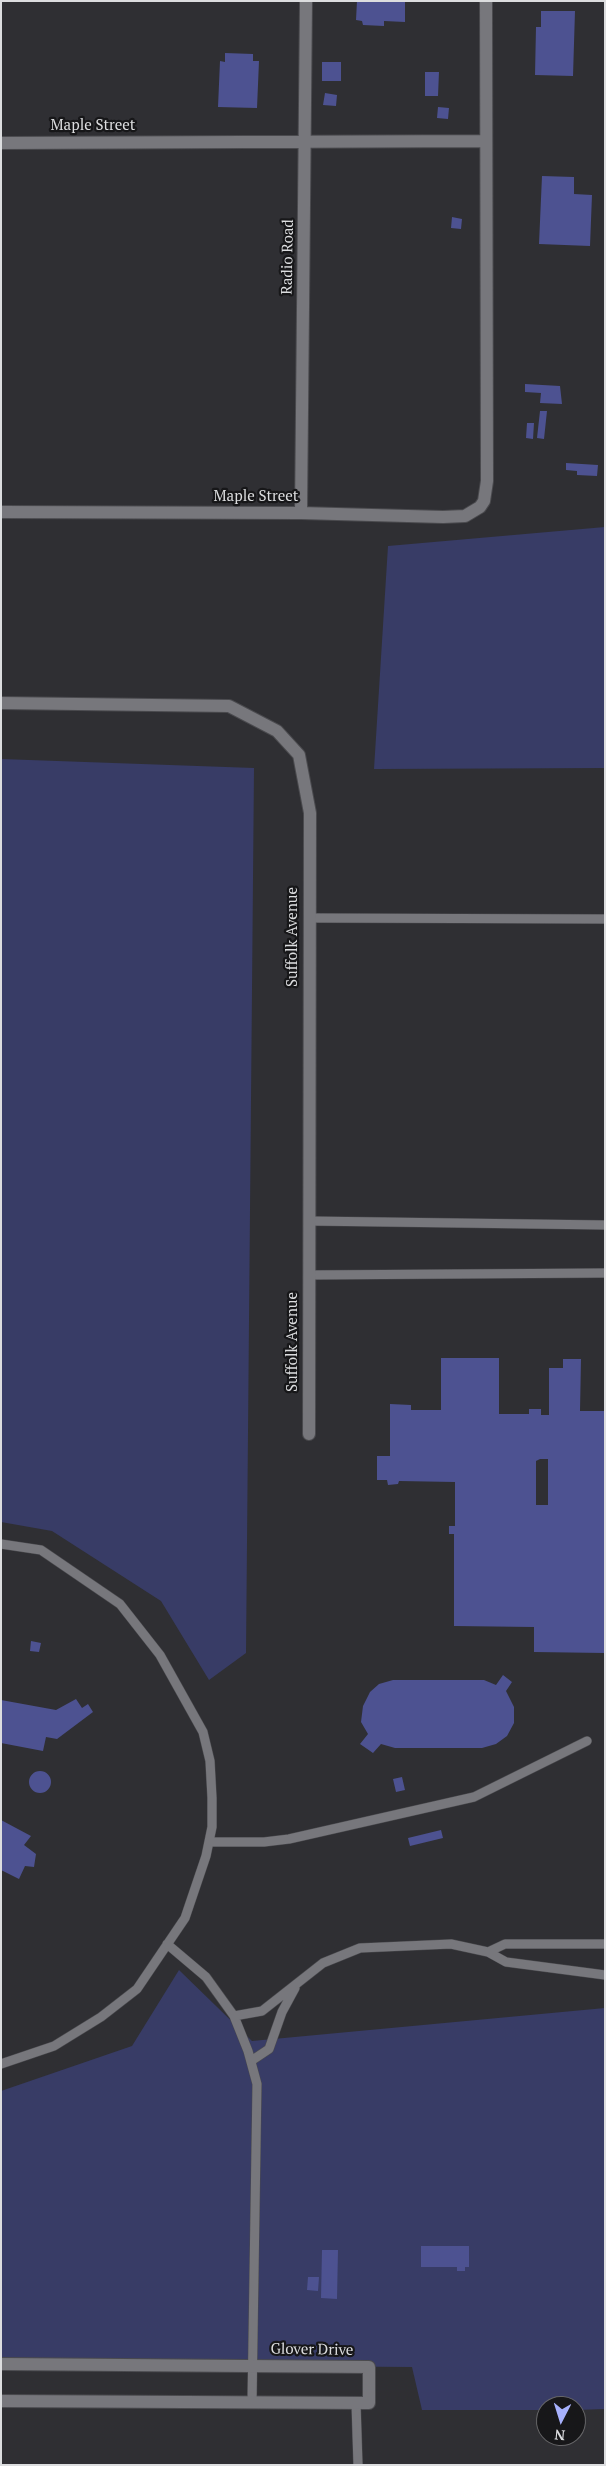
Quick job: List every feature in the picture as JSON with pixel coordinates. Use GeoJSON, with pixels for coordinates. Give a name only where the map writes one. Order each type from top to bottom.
{"type":"FeatureCollection","features":[{"type":"Feature","properties":{"kind":"street","name":"Radio Road"},"geometry":{"type":"LineString","coordinates":[[301,513],[306,1]]}},
{"type":"Feature","properties":{"kind":"street","name":"Maple Street"},"geometry":{"type":"LineString","coordinates":[[1,512],[301,513],[465,516],[480,507],[484,501],[487,480],[486,1]]}},
{"type":"Feature","properties":{"kind":"street","name":"Maple Street"},"geometry":{"type":"LineString","coordinates":[[1,142],[485,141]]}},
{"type":"Feature","properties":{"kind":"street","name":"Suffolk Avenue"},"geometry":{"type":"LineString","coordinates":[[1,703],[229,706],[277,731],[299,755],[310,813],[309,1434]]}},
{"type":"Feature","properties":{"kind":"street","name":"Glover Drive"},"geometry":{"type":"LineString","coordinates":[[1,2364],[369,2367],[369,2403],[356,2403]]}},
{"type":"Feature","properties":{"kind":"street"},"geometry":{"type":"LineString","coordinates":[[1,2401],[356,2403]]}},
{"type":"Feature","properties":{"kind":"lane"},"geometry":{"type":"LineString","coordinates":[[310,918],[605,919]]}},
{"type":"Feature","properties":{"kind":"lane"},"geometry":{"type":"LineString","coordinates":[[309,1221],[605,1225]]}},
{"type":"Feature","properties":{"kind":"lane"},"geometry":{"type":"LineString","coordinates":[[309,1275],[605,1273]]}},
{"type":"Feature","properties":{"kind":"lane"},"geometry":{"type":"LineString","coordinates":[[1,1544],[41,1550],[120,1604],[160,1655],[203,1732],[210,1761],[212,1798],[212,1827],[209,1842],[185,1918],[137,1988],[100,2017],[54,2046],[1,2064]]}},
{"type":"Feature","properties":{"kind":"lane"},"geometry":{"type":"LineString","coordinates":[[209,1842],[264,1842],[289,1839],[474,1798],[587,1741]]}},
{"type":"Feature","properties":{"kind":"lane"},"geometry":{"type":"LineString","coordinates":[[167,1944],[206,1976],[234,2016],[251,2061],[257,2084],[252,2402]]}},
{"type":"Feature","properties":{"kind":"lane"},"geometry":{"type":"LineString","coordinates":[[234,2016],[262,2011],[323,1963],[360,1948],[451,1944],[488,1952],[506,1962],[605,1974]]}},
{"type":"Feature","properties":{"kind":"lane"},"geometry":{"type":"LineString","coordinates":[[488,1952],[505,1944],[605,1944]]}},
{"type":"Feature","properties":{"kind":"lane"},"geometry":{"type":"LineString","coordinates":[[251,2061],[269,2049],[282,2012],[297,1983]]}},
{"type":"Feature","properties":{"kind":"lane"},"geometry":{"type":"LineString","coordinates":[[356,2403],[358,2465]]}},
{"type":"Feature","properties":{"kind":"shaded area"},"geometry":{"type":"Polygon","coordinates":[[[605,527],[605,768],[374,769],[388,546],[605,527]]]}},
{"type":"Feature","properties":{"kind":"shaded area"},"geometry":{"type":"Polygon","coordinates":[[[1,759],[254,768],[246,1653],[209,1680],[161,1601],[52,1531],[1,1522],[1,759]]]}},
{"type":"Feature","properties":{"kind":"shaded area"},"geometry":{"type":"Polygon","coordinates":[[[179,1970],[252,2041],[605,2008],[605,2409],[586,2410],[586,2396],[536,2396],[536,2410],[422,2410],[412,2367],[1,2364],[1,2091],[132,2046],[179,1970]]]}},
{"type":"Feature","properties":{"kind":"building"},"geometry":{"type":"Polygon","coordinates":[[[357,1],[405,2],[405,22],[384,21],[384,26],[363,25],[362,21],[356,20],[357,1]]]}},
{"type":"Feature","properties":{"kind":"building"},"geometry":{"type":"Polygon","coordinates":[[[541,11],[575,11],[573,76],[535,75],[536,27],[541,27],[541,11]]]}},
{"type":"Feature","properties":{"kind":"building"},"geometry":{"type":"Polygon","coordinates":[[[225,53],[253,54],[253,61],[259,61],[257,108],[218,107],[220,61],[225,62],[225,53]]]}},
{"type":"Feature","properties":{"kind":"building"},"geometry":{"type":"Polygon","coordinates":[[[322,62],[341,62],[341,81],[322,81],[322,62]]]}},
{"type":"Feature","properties":{"kind":"building"},"geometry":{"type":"Polygon","coordinates":[[[425,72],[439,72],[438,96],[425,96],[425,72]]]}},
{"type":"Feature","properties":{"kind":"building"},"geometry":{"type":"Polygon","coordinates":[[[325,93],[337,95],[336,106],[323,105],[325,93]]]}},
{"type":"Feature","properties":{"kind":"building"},"geometry":{"type":"Polygon","coordinates":[[[438,107],[449,108],[448,119],[437,118],[438,107]]]}},
{"type":"Feature","properties":{"kind":"building"},"geometry":{"type":"Polygon","coordinates":[[[542,176],[574,177],[574,194],[592,195],[590,246],[539,244],[542,176]]]}},
{"type":"Feature","properties":{"kind":"building"},"geometry":{"type":"Polygon","coordinates":[[[452,217],[462,219],[461,229],[451,228],[452,217]]]}},
{"type":"Feature","properties":{"kind":"building"},"geometry":{"type":"Polygon","coordinates":[[[525,384],[560,386],[562,404],[540,403],[541,393],[525,392],[525,384]]]}},
{"type":"Feature","properties":{"kind":"building"},"geometry":{"type":"Polygon","coordinates":[[[540,411],[547,411],[544,439],[537,438],[540,411]]]}},
{"type":"Feature","properties":{"kind":"building"},"geometry":{"type":"Polygon","coordinates":[[[527,423],[534,423],[533,439],[526,438],[527,423]]]}},
{"type":"Feature","properties":{"kind":"building"},"geometry":{"type":"Polygon","coordinates":[[[566,463],[598,465],[597,476],[577,475],[577,471],[566,470],[566,463]]]}},
{"type":"Feature","properties":{"kind":"building"},"geometry":{"type":"Polygon","coordinates":[[[441,1358],[499,1358],[499,1414],[529,1414],[529,1409],[541,1409],[541,1415],[549,1415],[549,1368],[563,1368],[563,1359],[581,1359],[580,1411],[605,1411],[605,1653],[534,1652],[534,1627],[454,1626],[454,1534],[449,1534],[449,1526],[455,1526],[455,1482],[399,1481],[398,1484],[388,1485],[387,1480],[377,1480],[377,1456],[390,1456],[390,1404],[411,1405],[411,1410],[441,1410],[441,1358]],[[548,1459],[536,1461],[536,1505],[548,1505],[548,1459]]]}},
{"type":"Feature","properties":{"kind":"building"},"geometry":{"type":"Polygon","coordinates":[[[31,1641],[41,1643],[39,1652],[30,1651],[31,1641]]]}},
{"type":"Feature","properties":{"kind":"building"},"geometry":{"type":"Polygon","coordinates":[[[503,1675],[512,1682],[506,1691],[514,1707],[514,1723],[507,1736],[496,1744],[482,1748],[395,1748],[381,1744],[373,1753],[360,1744],[368,1734],[361,1722],[363,1706],[370,1692],[379,1684],[393,1680],[484,1680],[496,1685],[503,1675]]]}},
{"type":"Feature","properties":{"kind":"building"},"geometry":{"type":"Polygon","coordinates":[[[76,1699],[82,1708],[88,1704],[93,1712],[57,1739],[46,1737],[43,1751],[1,1743],[1,1700],[56,1710],[76,1699]]]}},
{"type":"Feature","properties":{"kind":"building"},"geometry":{"type":"Polygon","coordinates":[[[40,1771],[48,1774],[51,1782],[48,1790],[40,1793],[32,1790],[29,1782],[32,1774],[40,1771]]]}},
{"type":"Feature","properties":{"kind":"building"},"geometry":{"type":"Polygon","coordinates":[[[402,1777],[405,1790],[396,1792],[393,1779],[402,1777]]]}},
{"type":"Feature","properties":{"kind":"building"},"geometry":{"type":"Polygon","coordinates":[[[1,1820],[31,1836],[24,1845],[36,1854],[34,1867],[25,1866],[19,1879],[1,1870],[1,1820]]]}},
{"type":"Feature","properties":{"kind":"building"},"geometry":{"type":"Polygon","coordinates":[[[441,1830],[443,1838],[410,1846],[408,1838],[441,1830]]]}},
{"type":"Feature","properties":{"kind":"building"},"geometry":{"type":"Polygon","coordinates":[[[421,2246],[469,2246],[469,2267],[465,2267],[465,2271],[457,2271],[457,2267],[421,2267],[421,2246]]]}},
{"type":"Feature","properties":{"kind":"building"},"geometry":{"type":"Polygon","coordinates":[[[322,2250],[338,2250],[337,2299],[321,2298],[322,2250]]]}},
{"type":"Feature","properties":{"kind":"building"},"geometry":{"type":"Polygon","coordinates":[[[308,2277],[319,2277],[318,2291],[307,2290],[308,2277]]]}}]}
